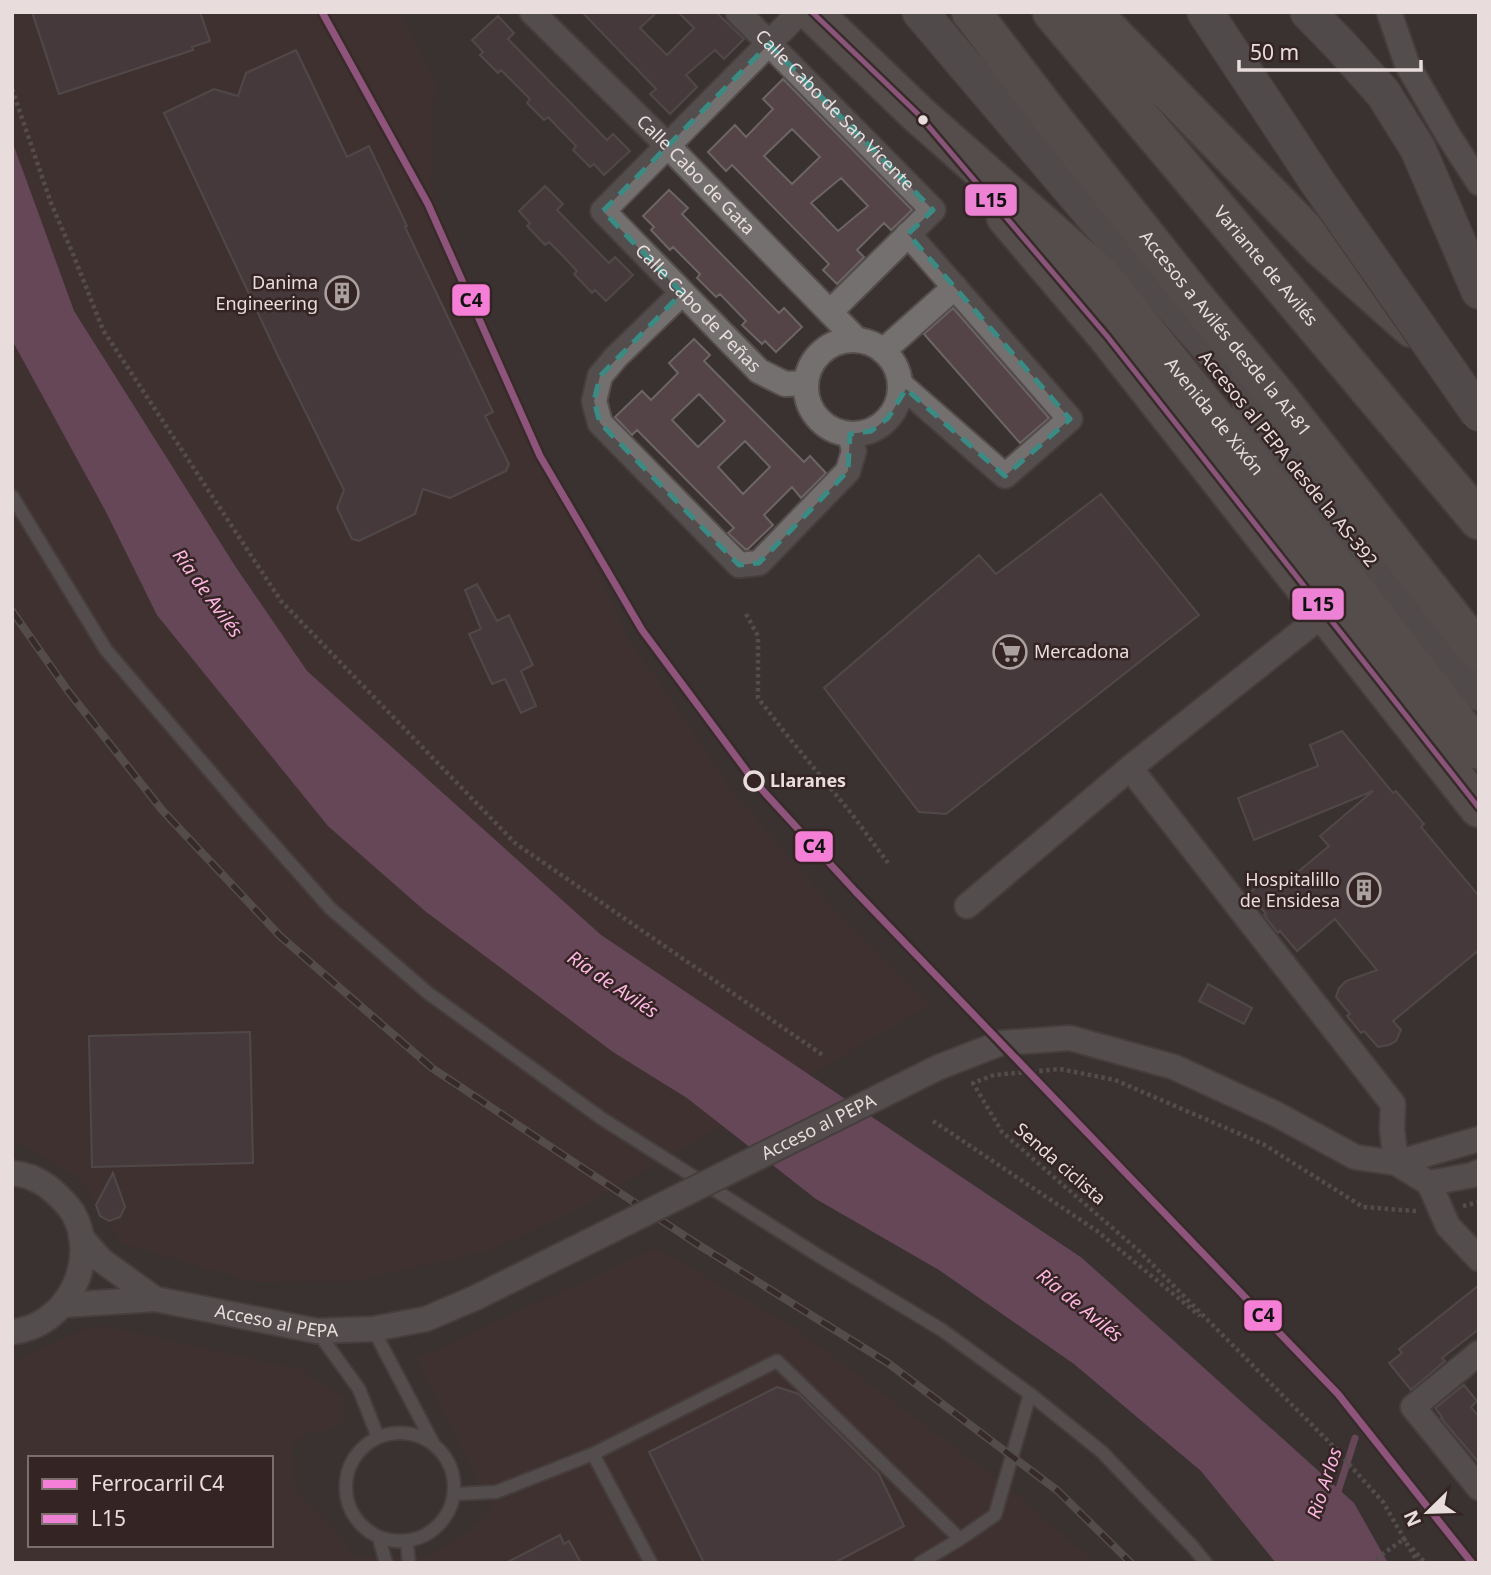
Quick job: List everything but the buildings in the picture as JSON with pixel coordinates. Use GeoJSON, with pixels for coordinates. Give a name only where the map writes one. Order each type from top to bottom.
{"type":"FeatureCollection","features":[{"type":"Feature","properties":{"kind":"highway","name":"Accesos a Avilés desde la AI-81"},"geometry":{"type":"LineString","coordinates":[[971,12],[1060,128],[1277,396],[1479,652]]}},
{"type":"Feature","properties":{"kind":"highway","name":"Variante de Avilés"},"geometry":{"type":"LineString","coordinates":[[1052,12],[1479,520]]}},
{"type":"Feature","properties":{"kind":"highway"},"geometry":{"type":"LineString","coordinates":[[1091,12],[1322,248],[1479,388]]}},
{"type":"Feature","properties":{"kind":"highway"},"geometry":{"type":"LineString","coordinates":[[1277,396],[1479,613]]}},
{"type":"Feature","properties":{"kind":"main road","name":"Avenida de Xixón"},"geometry":{"type":"LineString","coordinates":[[813,12],[918,114],[1101,275],[1479,750]]}},
{"type":"Feature","properties":{"kind":"main road","name":"Accesos al PEPA desde la AS-392"},"geometry":{"type":"LineString","coordinates":[[920,12],[1099,223],[1479,652]]}},
{"type":"Feature","properties":{"kind":"main road"},"geometry":{"type":"LineString","coordinates":[[1205,12],[1318,183],[1479,414]]}},
{"type":"Feature","properties":{"kind":"main road"},"geometry":{"type":"LineString","coordinates":[[1308,12],[1383,93],[1418,149],[1479,291]]}},
{"type":"Feature","properties":{"kind":"main road","name":"Avenida de Xixón"},"geometry":{"type":"LineString","coordinates":[[918,114],[1107,336],[1479,807]]}},
{"type":"Feature","properties":{"kind":"main road","name":"Accesos al PEPA desde la AS-392"},"geometry":{"type":"LineString","coordinates":[[1099,223],[1291,465],[1479,694]]}},
{"type":"Feature","properties":{"kind":"street","name":"Calle Cabo de Gata"},"geometry":{"type":"LineString","coordinates":[[532,12],[668,146],[856,339]]}},
{"type":"Feature","properties":{"kind":"street","name":"Calle Cabo de San Vicente"},"geometry":{"type":"LineString","coordinates":[[738,12],[933,210],[908,234]]}},
{"type":"Feature","properties":{"kind":"street"},"geometry":{"type":"LineString","coordinates":[[668,146],[800,12]]}},
{"type":"Feature","properties":{"kind":"street"},"geometry":{"type":"LineString","coordinates":[[1389,12],[1407,64],[1479,183]]}},
{"type":"Feature","properties":{"kind":"street","name":"Calle Cabo de Peñas"},"geometry":{"type":"LineString","coordinates":[[668,146],[603,211],[759,371],[785,384],[806,383]]}},
{"type":"Feature","properties":{"kind":"street"},"geometry":{"type":"LineString","coordinates":[[830,312],[908,234],[1070,419],[1005,476],[900,384]]}},
{"type":"Feature","properties":{"kind":"street"},"geometry":{"type":"LineString","coordinates":[[883,351],[955,287]]}},
{"type":"Feature","properties":{"kind":"street"},"geometry":{"type":"LineString","coordinates":[[682,292],[615,357],[600,376],[594,401],[600,423],[739,565],[759,563],[848,471],[854,451],[850,434]]}},
{"type":"Feature","properties":{"kind":"street"},"geometry":{"type":"LineString","coordinates":[[856,339],[873,344],[883,351],[897,370],[900,384],[897,403],[888,418],[871,431],[850,434],[826,426],[809,406],[806,383],[816,358],[836,342],[856,339]]}},
{"type":"Feature","properties":{"kind":"street"},"geometry":{"type":"LineString","coordinates":[[967,906],[1130,768],[1325,612]]}},
{"type":"Feature","properties":{"kind":"street"},"geometry":{"type":"LineString","coordinates":[[1130,768],[1393,1104],[1395,1163],[1479,1139]]}},
{"type":"Feature","properties":{"kind":"street","name":"Acceso al PEPA"},"geometry":{"type":"LineString","coordinates":[[155,1299],[317,1331],[373,1329],[426,1319],[475,1298],[939,1067],[1001,1043],[1070,1038],[1174,1067],[1276,1114],[1355,1157],[1395,1163],[1429,1183]]}},
{"type":"Feature","properties":{"kind":"street"},"geometry":{"type":"LineString","coordinates":[[1479,1172],[1429,1183],[1448,1226],[1479,1259]]}},
{"type":"Feature","properties":{"kind":"street"},"geometry":{"type":"LineString","coordinates":[[12,1173],[40,1181],[59,1195],[73,1214],[81,1237],[82,1261],[76,1284],[64,1305],[45,1321],[23,1331],[12,1332]]}},
{"type":"Feature","properties":{"kind":"street"},"geometry":{"type":"LineString","coordinates":[[81,1237],[101,1260],[155,1299]]}},
{"type":"Feature","properties":{"kind":"street"},"geometry":{"type":"LineString","coordinates":[[64,1305],[155,1299]]}},
{"type":"Feature","properties":{"kind":"street"},"geometry":{"type":"LineString","coordinates":[[1475,1365],[1413,1407],[1479,1488]]}},
{"type":"Feature","properties":{"kind":"lane"},"geometry":{"type":"LineString","coordinates":[[12,496],[106,650],[330,908],[428,993],[601,1118],[942,1330],[1030,1394],[1102,1452],[1206,1563]]}},
{"type":"Feature","properties":{"kind":"lane"},"geometry":{"type":"LineString","coordinates":[[373,1329],[433,1443],[450,1466],[454,1494],[449,1512],[437,1527],[421,1538],[408,1542],[393,1542],[379,1538],[364,1528],[352,1514],[346,1497],[345,1479],[357,1454],[378,1437],[397,1432],[416,1434],[433,1443]]}},
{"type":"Feature","properties":{"kind":"lane"},"geometry":{"type":"LineString","coordinates":[[317,1331],[359,1389],[378,1437]]}},
{"type":"Feature","properties":{"kind":"lane"},"geometry":{"type":"LineString","coordinates":[[454,1494],[496,1492],[593,1454],[777,1361],[960,1539]]}},
{"type":"Feature","properties":{"kind":"lane"},"geometry":{"type":"LineString","coordinates":[[920,1563],[995,1515],[1030,1394]]}},
{"type":"Feature","properties":{"kind":"lane"},"geometry":{"type":"LineString","coordinates":[[593,1454],[651,1563]]}},
{"type":"Feature","properties":{"kind":"lane"},"geometry":{"type":"LineString","coordinates":[[379,1538],[386,1563]]}},
{"type":"Feature","properties":{"kind":"lane"},"geometry":{"type":"LineString","coordinates":[[408,1542],[409,1563]]}},
{"type":"Feature","properties":{"kind":"path"},"geometry":{"type":"LineString","coordinates":[[12,89],[51,203],[103,330],[281,601],[515,843],[824,1056]]}},
{"type":"Feature","properties":{"kind":"path"},"geometry":{"type":"LineString","coordinates":[[746,614],[758,636],[758,698],[888,863]]}},
{"type":"Feature","properties":{"kind":"path","name":"Senda ciclista"},"geometry":{"type":"LineString","coordinates":[[1418,1563],[1383,1502],[1336,1449],[1139,1251],[1002,1132],[973,1083],[993,1075],[1060,1069],[1115,1080],[1263,1144],[1363,1208],[1426,1212],[1479,1202]]}},
{"type":"Feature","properties":{"kind":"path"},"geometry":{"type":"LineString","coordinates":[[933,1121],[1097,1231],[1217,1329]]}},
{"type":"Feature","properties":{"kind":"path"},"geometry":{"type":"LineString","coordinates":[[1370,1563],[1404,1539],[1425,1563]]}},
{"type":"Feature","properties":{"kind":"highlighted area"},"geometry":{"type":"Polygon","coordinates":[[[769,44],[933,210],[908,234],[1070,419],[1005,476],[906,389],[888,418],[871,431],[850,434],[848,471],[759,563],[739,565],[600,423],[594,401],[600,376],[682,293],[603,211],[769,44]]]}},
{"type":"Feature","properties":{"kind":"shaded area"},"geometry":{"type":"Polygon","coordinates":[[[12,12],[399,12],[435,83],[430,187],[625,634],[734,793],[831,906],[930,1005],[586,1204],[492,1250],[353,1281],[253,1282],[122,1243],[80,1179],[12,1138],[12,12]]]}},
{"type":"Feature","properties":{"kind":"shaded area"},"geometry":{"type":"Polygon","coordinates":[[[656,1248],[788,1324],[1004,1484],[1095,1563],[14,1563],[12,1365],[86,1329],[106,1326],[302,1370],[343,1397],[344,1420],[327,1431],[310,1432],[291,1443],[295,1491],[328,1522],[354,1556],[427,1558],[469,1531],[493,1509],[416,1359],[656,1248]]]}},
{"type":"Feature","properties":{"kind":"water","name":"Ría de Avilés"},"geometry":{"type":"Polygon","coordinates":[[[12,141],[74,311],[235,566],[307,671],[601,935],[1082,1258],[1354,1503],[1388,1563],[1276,1563],[1201,1471],[1074,1364],[939,1270],[816,1199],[687,1098],[613,1052],[425,911],[328,826],[157,615],[105,510],[12,340],[12,141]]]}},
{"type":"Feature","properties":{"kind":"waterway","name":"Rio Arlos"},"geometry":{"type":"LineString","coordinates":[[1336,1498],[1355,1438]]}},
{"type":"Feature","properties":{"kind":"railway"},"geometry":{"type":"LineString","coordinates":[[12,611],[68,691],[162,810],[280,936],[432,1068],[694,1242],[888,1363],[1058,1491],[1131,1563]]}},
{"type":"Feature","properties":{"kind":"rail line","name":"C4"},"geometry":{"type":"LineString","coordinates":[[322,12],[428,204],[540,456],[642,630],[754,781],[855,891],[1338,1394],[1472,1563]]}},
{"type":"Feature","properties":{"kind":"transit line","name":"L15"},"geometry":{"type":"LineString","coordinates":[[812,12],[918,114],[1107,336],[1479,808]]}},
{"type":"Feature","properties":{"kind":"place","name":"Danima Engineering"},"geometry":{"type":"Point","coordinates":[342,293]}},
{"type":"Feature","properties":{"kind":"place","name":"Mercadona"},"geometry":{"type":"Point","coordinates":[1010,652]}},
{"type":"Feature","properties":{"kind":"place","name":"Llaranes"},"geometry":{"type":"Point","coordinates":[754,781]}},
{"type":"Feature","properties":{"kind":"place","name":"Hospitalillo de Ensidesa"},"geometry":{"type":"Point","coordinates":[1364,890]}}]}
